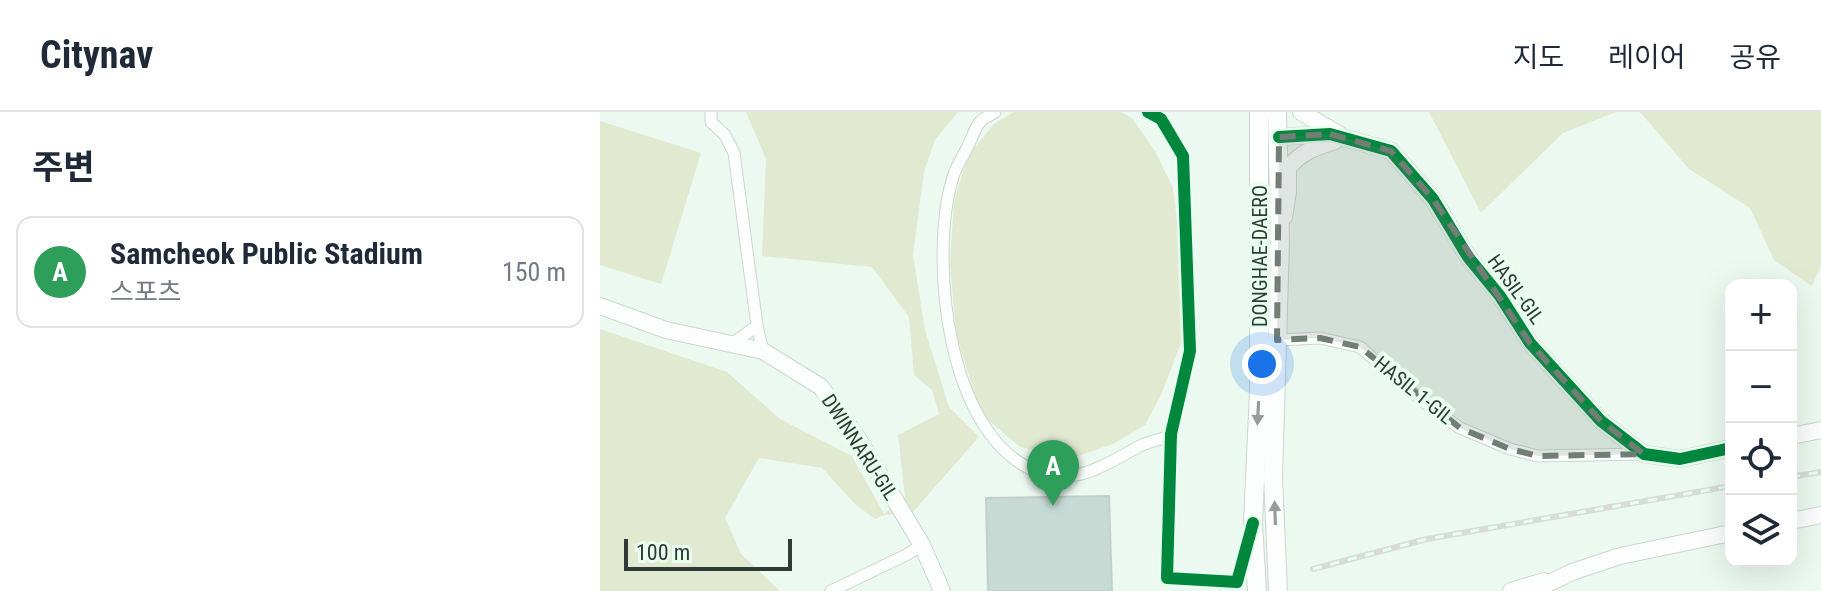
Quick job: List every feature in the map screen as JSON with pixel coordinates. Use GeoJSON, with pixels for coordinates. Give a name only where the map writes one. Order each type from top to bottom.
{"type":"FeatureCollection","features":[{"type":"Feature","properties":{"kind":"main road","name":"DONGHAE-DAERO"},"geometry":{"type":"LineString","coordinates":[[1259,112],[1270,138],[1280,242],[1273,477],[1278,591]]}},
{"type":"Feature","properties":{"kind":"main road","name":"DONGHAE-DAERO"},"geometry":{"type":"LineString","coordinates":[[1257,591],[1253,523],[1270,138],[1277,112]]}},
{"type":"Feature","properties":{"kind":"street"},"geometry":{"type":"LineString","coordinates":[[711,112],[711,122],[725,135],[734,153],[763,351]]}},
{"type":"Feature","properties":{"kind":"street"},"geometry":{"type":"LineString","coordinates":[[995,112],[980,122],[953,176],[943,228],[948,329],[958,371],[978,413],[993,438],[1018,461],[1047,475],[1083,474],[1108,465],[1144,444],[1171,436]]}},
{"type":"Feature","properties":{"kind":"street"},"geometry":{"type":"LineString","coordinates":[[1148,112],[1161,119],[1183,156],[1190,351],[1171,436],[1167,578],[1237,587],[1253,523]]}},
{"type":"Feature","properties":{"kind":"street"},"geometry":{"type":"LineString","coordinates":[[1301,112],[1345,138]]}},
{"type":"Feature","properties":{"kind":"street","name":"HASIL-GIL"},"geometry":{"type":"LineString","coordinates":[[1270,138],[1330,134],[1391,151],[1433,199],[1468,257],[1500,296],[1530,343],[1601,421],[1644,454]]}},
{"type":"Feature","properties":{"kind":"street"},"geometry":{"type":"LineString","coordinates":[[1280,242],[1288,192],[1288,168],[1298,156],[1315,147],[1345,138]]}},
{"type":"Feature","properties":{"kind":"street","name":"DWINNARU-GIL"},"geometry":{"type":"LineString","coordinates":[[600,306],[666,330],[763,351],[821,387],[859,440],[922,545],[942,591]]}},
{"type":"Feature","properties":{"kind":"street"},"geometry":{"type":"LineString","coordinates":[[733,343],[757,326]]}},
{"type":"Feature","properties":{"kind":"street","name":"HASIL 1-GIL"},"geometry":{"type":"LineString","coordinates":[[1277,340],[1320,338],[1360,347],[1425,403],[1460,428],[1510,449],[1538,456],[1644,454]]}},
{"type":"Feature","properties":{"kind":"street"},"geometry":{"type":"LineString","coordinates":[[1797,435],[1821,430]]}},
{"type":"Feature","properties":{"kind":"street"},"geometry":{"type":"LineString","coordinates":[[1644,454],[1680,459],[1725,449]]}},
{"type":"Feature","properties":{"kind":"street"},"geometry":{"type":"LineString","coordinates":[[1797,520],[1821,515]]}},
{"type":"Feature","properties":{"kind":"street"},"geometry":{"type":"LineString","coordinates":[[1511,591],[1620,556],[1725,534]]}},
{"type":"Feature","properties":{"kind":"street"},"geometry":{"type":"LineString","coordinates":[[831,591],[922,545]]}},
{"type":"Feature","properties":{"kind":"street"},"geometry":{"type":"LineString","coordinates":[[1533,591],[1572,572]]}},
{"type":"Feature","properties":{"kind":"street"},"geometry":{"type":"LineString","coordinates":[[1548,591],[1572,572]]}},
{"type":"Feature","properties":{"kind":"highlighted area"},"geometry":{"type":"Polygon","coordinates":[[[1330,134],[1391,151],[1433,199],[1530,343],[1601,421],[1644,454],[1538,456],[1510,449],[1460,428],[1360,347],[1320,338],[1277,340],[1279,137],[1330,134]]]}},
{"type":"Feature","properties":{"kind":"green space"},"geometry":{"type":"Polygon","coordinates":[[[746,112],[958,112],[935,140],[924,172],[913,255],[925,330],[949,407],[979,437],[912,513],[884,515],[875,519],[856,505],[822,468],[759,458],[725,518],[741,554],[780,591],[600,591],[600,329],[727,372],[780,419],[852,456],[884,514],[905,497],[898,435],[939,414],[932,390],[914,375],[909,317],[872,267],[762,256],[766,159],[746,112]]]}},
{"type":"Feature","properties":{"kind":"green space"},"geometry":{"type":"Polygon","coordinates":[[[1014,112],[1121,112],[1132,118],[1155,151],[1173,188],[1179,236],[1181,343],[1161,395],[1145,425],[1113,444],[1069,459],[1020,447],[985,417],[956,334],[950,264],[954,201],[968,156],[994,124],[1014,112]]]}},
{"type":"Feature","properties":{"kind":"green space"},"geometry":{"type":"Polygon","coordinates":[[[1429,112],[1616,112],[1563,133],[1481,213],[1429,112]]]}},
{"type":"Feature","properties":{"kind":"green space"},"geometry":{"type":"Polygon","coordinates":[[[1640,112],[1821,112],[1821,265],[1812,286],[1774,260],[1750,208],[1689,169],[1640,112]]]}},
{"type":"Feature","properties":{"kind":"green space"},"geometry":{"type":"Polygon","coordinates":[[[600,121],[701,153],[661,284],[600,265],[600,121]]]}},
{"type":"Feature","properties":{"kind":"building"},"geometry":{"type":"Polygon","coordinates":[[[1109,496],[1112,591],[988,591],[986,498],[1109,496]]]}},
{"type":"Feature","properties":{"kind":"railway"},"geometry":{"type":"LineString","coordinates":[[1797,476],[1821,472]]}},
{"type":"Feature","properties":{"kind":"railway"},"geometry":{"type":"LineString","coordinates":[[1313,569],[1427,539],[1725,487]]}},
{"type":"Feature","properties":{"kind":"cycle path"},"geometry":{"type":"LineString","coordinates":[[1148,112],[1161,119],[1183,156],[1190,351],[1171,434],[1167,578],[1237,582],[1253,523]]}},
{"type":"Feature","properties":{"kind":"cycle path"},"geometry":{"type":"LineString","coordinates":[[1279,137],[1330,134],[1391,151],[1433,199],[1468,257],[1500,296],[1530,343],[1601,421],[1644,454],[1680,459],[1725,449]]}},
{"type":"Feature","properties":{"kind":"place","name":"Samcheok Public Stadium"},"geometry":{"type":"Point","coordinates":[1053,506]}}]}
